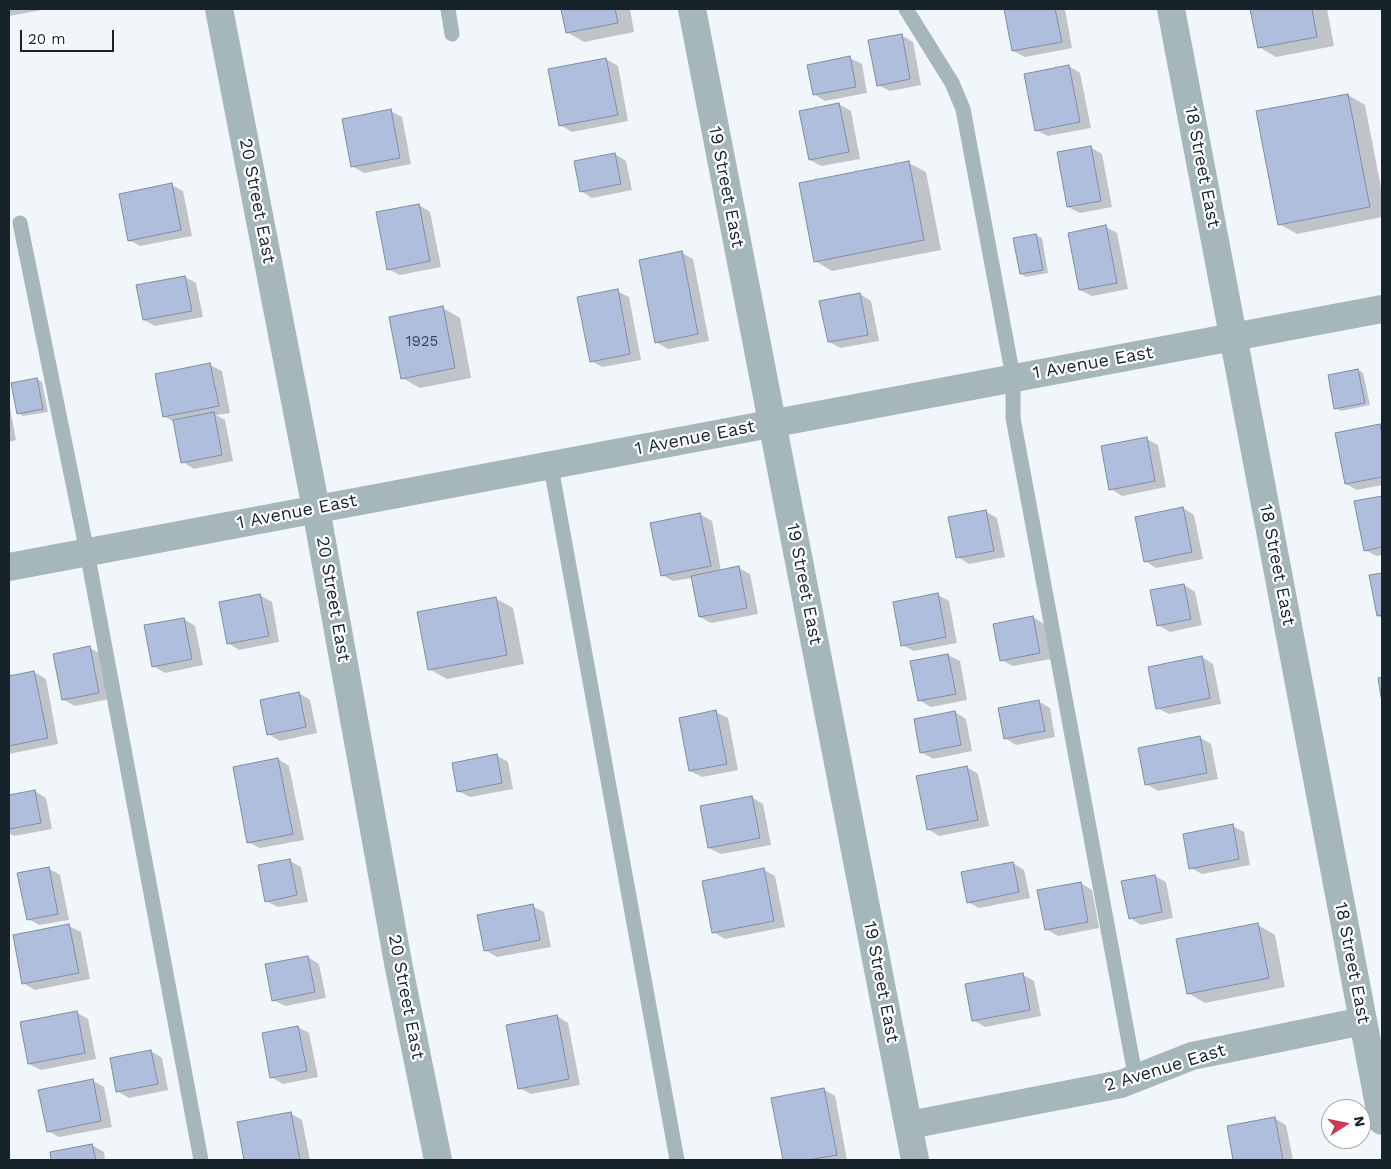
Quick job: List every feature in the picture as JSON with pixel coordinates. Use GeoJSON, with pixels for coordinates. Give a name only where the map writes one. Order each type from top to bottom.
{"type":"FeatureCollection","features":[{"type":"Feature","properties":{"kind":"street","name":"20 Street East"},"geometry":{"type":"LineString","coordinates":[[219,9],[316,509],[398,958],[438,1160]]}},
{"type":"Feature","properties":{"kind":"street","name":"19 Street East"},"geometry":{"type":"LineString","coordinates":[[692,9],[915,1160]]}},
{"type":"Feature","properties":{"kind":"street","name":"18 Street East"},"geometry":{"type":"LineString","coordinates":[[1171,9],[1382,1121]]}},
{"type":"Feature","properties":{"kind":"street","name":"1 Avenue East"},"geometry":{"type":"LineString","coordinates":[[9,567],[551,467],[772,422],[1382,309]]}},
{"type":"Feature","properties":{"kind":"street","name":"2 Avenue East"},"geometry":{"type":"LineString","coordinates":[[909,1125],[1136,1080],[1192,1056],[1363,1021]]}},
{"type":"Feature","properties":{"kind":"lane"},"geometry":{"type":"LineString","coordinates":[[448,9],[452,34]]}},
{"type":"Feature","properties":{"kind":"lane"},"geometry":{"type":"LineString","coordinates":[[906,9],[952,82],[963,109],[1013,377],[1013,418],[1136,1080]]}},
{"type":"Feature","properties":{"kind":"lane"},"geometry":{"type":"LineString","coordinates":[[20,223],[87,552],[201,1160]]}},
{"type":"Feature","properties":{"kind":"lane"},"geometry":{"type":"LineString","coordinates":[[551,467],[677,1160]]}},
{"type":"Feature","properties":{"kind":"building"},"geometry":{"type":"Polygon","coordinates":[[[561,9],[615,9],[618,23],[566,33],[561,9]]]}},
{"type":"Feature","properties":{"kind":"building"},"geometry":{"type":"Polygon","coordinates":[[[1004,9],[1055,9],[1062,42],[1012,51],[1004,9]]]}},
{"type":"Feature","properties":{"kind":"building"},"geometry":{"type":"Polygon","coordinates":[[[1250,9],[1312,9],[1317,37],[1258,48],[1250,9]]]}},
{"type":"Feature","properties":{"kind":"building"},"geometry":{"type":"Polygon","coordinates":[[[902,34],[910,79],[877,86],[868,40],[902,34]]]}},
{"type":"Feature","properties":{"kind":"building"},"geometry":{"type":"Polygon","coordinates":[[[850,56],[856,87],[813,95],[807,65],[850,56]]]}},
{"type":"Feature","properties":{"kind":"building"},"geometry":{"type":"Polygon","coordinates":[[[606,58],[618,115],[559,126],[548,69],[606,58]]]}},
{"type":"Feature","properties":{"kind":"building"},"geometry":{"type":"Polygon","coordinates":[[[1069,65],[1080,122],[1035,131],[1024,74],[1069,65]]]}},
{"type":"Feature","properties":{"kind":"building"},"geometry":{"type":"Polygon","coordinates":[[[1348,94],[1370,207],[1278,225],[1256,111],[1348,94]]]}},
{"type":"Feature","properties":{"kind":"building"},"geometry":{"type":"Polygon","coordinates":[[[839,103],[849,152],[809,160],[799,111],[839,103]]]}},
{"type":"Feature","properties":{"kind":"building"},"geometry":{"type":"Polygon","coordinates":[[[391,109],[400,158],[351,167],[342,119],[391,109]]]}},
{"type":"Feature","properties":{"kind":"building"},"geometry":{"type":"Polygon","coordinates":[[[1091,146],[1101,201],[1067,207],[1057,152],[1091,146]]]}},
{"type":"Feature","properties":{"kind":"building"},"geometry":{"type":"Polygon","coordinates":[[[615,153],[621,184],[580,192],[574,161],[615,153]]]}},
{"type":"Feature","properties":{"kind":"building"},"geometry":{"type":"Polygon","coordinates":[[[909,161],[924,240],[814,262],[799,183],[909,161]]]}},
{"type":"Feature","properties":{"kind":"building"},"geometry":{"type":"Polygon","coordinates":[[[172,183],[181,230],[128,241],[119,194],[172,183]]]}},
{"type":"Feature","properties":{"kind":"building"},"geometry":{"type":"Polygon","coordinates":[[[419,204],[430,261],[387,270],[376,212],[419,204]]]}},
{"type":"Feature","properties":{"kind":"building"},"geometry":{"type":"Polygon","coordinates":[[[1106,225],[1117,283],[1079,290],[1068,233],[1106,225]]]}},
{"type":"Feature","properties":{"kind":"building"},"geometry":{"type":"Polygon","coordinates":[[[1036,234],[1043,270],[1020,274],[1013,238],[1036,234]]]}},
{"type":"Feature","properties":{"kind":"building"},"geometry":{"type":"Polygon","coordinates":[[[682,251],[698,334],[655,343],[639,260],[682,251]]]}},
{"type":"Feature","properties":{"kind":"building"},"geometry":{"type":"Polygon","coordinates":[[[185,276],[192,311],[143,320],[136,285],[185,276]]]}},
{"type":"Feature","properties":{"kind":"building"},"geometry":{"type":"Polygon","coordinates":[[[618,289],[630,354],[590,362],[577,297],[618,289]]]}},
{"type":"Feature","properties":{"kind":"building"},"geometry":{"type":"Polygon","coordinates":[[[860,293],[868,335],[828,342],[819,301],[860,293]]]}},
{"type":"Feature","properties":{"kind":"building"},"geometry":{"type":"Polygon","coordinates":[[[443,306],[455,368],[401,379],[389,317],[443,306]]]}},
{"type":"Feature","properties":{"kind":"building"},"geometry":{"type":"Polygon","coordinates":[[[210,363],[219,406],[163,417],[155,374],[210,363]]]}},
{"type":"Feature","properties":{"kind":"building"},"geometry":{"type":"Polygon","coordinates":[[[1358,369],[1365,403],[1334,409],[1328,375],[1358,369]]]}},
{"type":"Feature","properties":{"kind":"building"},"geometry":{"type":"Polygon","coordinates":[[[37,378],[43,409],[17,414],[11,383],[37,378]]]}},
{"type":"Feature","properties":{"kind":"building"},"geometry":{"type":"Polygon","coordinates":[[[214,412],[222,455],[181,463],[173,420],[214,412]]]}},
{"type":"Feature","properties":{"kind":"building"},"geometry":{"type":"Polygon","coordinates":[[[1380,424],[1382,435],[1382,477],[1345,484],[1335,433],[1380,424]]]}},
{"type":"Feature","properties":{"kind":"building"},"geometry":{"type":"Polygon","coordinates":[[[1147,437],[1155,481],[1109,490],[1101,446],[1147,437]]]}},
{"type":"Feature","properties":{"kind":"building"},"geometry":{"type":"Polygon","coordinates":[[[1382,496],[1382,547],[1364,551],[1354,501],[1382,496]]]}},
{"type":"Feature","properties":{"kind":"building"},"geometry":{"type":"Polygon","coordinates":[[[1183,507],[1192,552],[1144,562],[1135,517],[1183,507]]]}},
{"type":"Feature","properties":{"kind":"building"},"geometry":{"type":"Polygon","coordinates":[[[986,510],[994,551],[956,558],[948,517],[986,510]]]}},
{"type":"Feature","properties":{"kind":"building"},"geometry":{"type":"Polygon","coordinates":[[[700,513],[711,566],[661,576],[650,523],[700,513]]]}},
{"type":"Feature","properties":{"kind":"building"},"geometry":{"type":"Polygon","coordinates":[[[739,566],[747,608],[699,617],[691,576],[739,566]]]}},
{"type":"Feature","properties":{"kind":"building"},"geometry":{"type":"Polygon","coordinates":[[[1382,573],[1382,615],[1377,616],[1369,575],[1382,573]]]}},
{"type":"Feature","properties":{"kind":"building"},"geometry":{"type":"Polygon","coordinates":[[[1184,584],[1191,619],[1157,626],[1150,590],[1184,584]]]}},
{"type":"Feature","properties":{"kind":"building"},"geometry":{"type":"Polygon","coordinates":[[[938,593],[946,637],[901,646],[893,602],[938,593]]]}},
{"type":"Feature","properties":{"kind":"building"},"geometry":{"type":"Polygon","coordinates":[[[260,594],[269,636],[227,644],[219,602],[260,594]]]}},
{"type":"Feature","properties":{"kind":"building"},"geometry":{"type":"Polygon","coordinates":[[[496,597],[507,655],[428,670],[417,612],[496,597]]]}},
{"type":"Feature","properties":{"kind":"building"},"geometry":{"type":"Polygon","coordinates":[[[1033,616],[1040,653],[1000,661],[993,624],[1033,616]]]}},
{"type":"Feature","properties":{"kind":"building"},"geometry":{"type":"Polygon","coordinates":[[[184,618],[192,659],[152,667],[144,625],[184,618]]]}},
{"type":"Feature","properties":{"kind":"building"},"geometry":{"type":"Polygon","coordinates":[[[90,646],[99,693],[62,700],[53,654],[90,646]]]}},
{"type":"Feature","properties":{"kind":"building"},"geometry":{"type":"Polygon","coordinates":[[[948,654],[956,694],[918,701],[910,661],[948,654]]]}},
{"type":"Feature","properties":{"kind":"building"},"geometry":{"type":"Polygon","coordinates":[[[1202,656],[1210,698],[1156,709],[1148,667],[1202,656]]]}},
{"type":"Feature","properties":{"kind":"building"},"geometry":{"type":"Polygon","coordinates":[[[34,671],[48,738],[9,746],[9,676],[34,671]]]}},
{"type":"Feature","properties":{"kind":"building"},"geometry":{"type":"Polygon","coordinates":[[[1382,677],[1382,703],[1378,678],[1382,677]]]}},
{"type":"Feature","properties":{"kind":"building"},"geometry":{"type":"Polygon","coordinates":[[[299,692],[306,727],[267,735],[260,700],[299,692]]]}},
{"type":"Feature","properties":{"kind":"building"},"geometry":{"type":"Polygon","coordinates":[[[1039,700],[1045,731],[1004,739],[998,708],[1039,700]]]}},
{"type":"Feature","properties":{"kind":"building"},"geometry":{"type":"Polygon","coordinates":[[[716,710],[727,764],[689,771],[679,718],[716,710]]]}},
{"type":"Feature","properties":{"kind":"building"},"geometry":{"type":"Polygon","coordinates":[[[955,711],[961,745],[920,753],[914,719],[955,711]]]}},
{"type":"Feature","properties":{"kind":"building"},"geometry":{"type":"Polygon","coordinates":[[[1200,736],[1207,773],[1145,785],[1138,748],[1200,736]]]}},
{"type":"Feature","properties":{"kind":"building"},"geometry":{"type":"Polygon","coordinates":[[[497,754],[502,783],[457,792],[452,763],[497,754]]]}},
{"type":"Feature","properties":{"kind":"building"},"geometry":{"type":"Polygon","coordinates":[[[278,758],[293,834],[247,843],[233,767],[278,758]]]}},
{"type":"Feature","properties":{"kind":"building"},"geometry":{"type":"Polygon","coordinates":[[[967,766],[978,820],[927,830],[916,776],[967,766]]]}},
{"type":"Feature","properties":{"kind":"building"},"geometry":{"type":"Polygon","coordinates":[[[35,790],[41,823],[9,829],[9,795],[35,790]]]}},
{"type":"Feature","properties":{"kind":"building"},"geometry":{"type":"Polygon","coordinates":[[[752,796],[760,838],[708,848],[700,806],[752,796]]]}},
{"type":"Feature","properties":{"kind":"building"},"geometry":{"type":"Polygon","coordinates":[[[1233,824],[1239,859],[1189,869],[1183,834],[1233,824]]]}},
{"type":"Feature","properties":{"kind":"building"},"geometry":{"type":"Polygon","coordinates":[[[290,859],[297,895],[265,902],[258,865],[290,859]]]}},
{"type":"Feature","properties":{"kind":"building"},"geometry":{"type":"Polygon","coordinates":[[[1013,862],[1019,892],[967,903],[961,872],[1013,862]]]}},
{"type":"Feature","properties":{"kind":"building"},"geometry":{"type":"Polygon","coordinates":[[[49,867],[58,914],[27,920],[17,873],[49,867]]]}},
{"type":"Feature","properties":{"kind":"building"},"geometry":{"type":"Polygon","coordinates":[[[764,868],[774,921],[712,933],[702,881],[764,868]]]}},
{"type":"Feature","properties":{"kind":"building"},"geometry":{"type":"Polygon","coordinates":[[[1155,875],[1162,912],[1129,919],[1121,881],[1155,875]]]}},
{"type":"Feature","properties":{"kind":"building"},"geometry":{"type":"Polygon","coordinates":[[[1081,882],[1088,922],[1045,930],[1037,890],[1081,882]]]}},
{"type":"Feature","properties":{"kind":"building"},"geometry":{"type":"Polygon","coordinates":[[[533,904],[540,940],[484,951],[477,915],[533,904]]]}},
{"type":"Feature","properties":{"kind":"building"},"geometry":{"type":"Polygon","coordinates":[[[1258,923],[1269,978],[1187,994],[1176,939],[1258,923]]]}},
{"type":"Feature","properties":{"kind":"building"},"geometry":{"type":"Polygon","coordinates":[[[69,924],[79,973],[22,984],[13,935],[69,924]]]}},
{"type":"Feature","properties":{"kind":"building"},"geometry":{"type":"Polygon","coordinates":[[[308,956],[315,992],[272,1001],[265,964],[308,956]]]}},
{"type":"Feature","properties":{"kind":"building"},"geometry":{"type":"Polygon","coordinates":[[[1023,973],[1030,1010],[972,1021],[965,984],[1023,973]]]}},
{"type":"Feature","properties":{"kind":"building"},"geometry":{"type":"Polygon","coordinates":[[[77,1011],[85,1053],[28,1064],[20,1022],[77,1011]]]}},
{"type":"Feature","properties":{"kind":"building"},"geometry":{"type":"Polygon","coordinates":[[[557,1015],[569,1079],[518,1089],[506,1025],[557,1015]]]}},
{"type":"Feature","properties":{"kind":"building"},"geometry":{"type":"Polygon","coordinates":[[[298,1026],[307,1071],[270,1078],[262,1033],[298,1026]]]}},
{"type":"Feature","properties":{"kind":"building"},"geometry":{"type":"Polygon","coordinates":[[[151,1050],[158,1084],[116,1092],[110,1058],[151,1050]]]}},
{"type":"Feature","properties":{"kind":"building"},"geometry":{"type":"Polygon","coordinates":[[[93,1079],[101,1121],[47,1132],[38,1090],[93,1079]]]}},
{"type":"Feature","properties":{"kind":"building"},"geometry":{"type":"Polygon","coordinates":[[[824,1088],[837,1155],[808,1160],[783,1160],[771,1098],[824,1088]]]}},
{"type":"Feature","properties":{"kind":"building"},"geometry":{"type":"Polygon","coordinates":[[[291,1112],[300,1160],[244,1160],[237,1122],[291,1112]]]}},
{"type":"Feature","properties":{"kind":"building"},"geometry":{"type":"Polygon","coordinates":[[[1275,1117],[1283,1160],[1233,1160],[1227,1126],[1275,1117]]]}},
{"type":"Feature","properties":{"kind":"building"},"geometry":{"type":"Polygon","coordinates":[[[92,1144],[96,1160],[51,1160],[50,1152],[92,1144]]]}}]}
